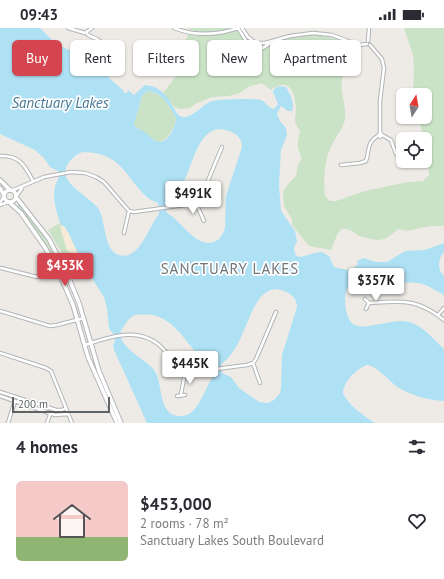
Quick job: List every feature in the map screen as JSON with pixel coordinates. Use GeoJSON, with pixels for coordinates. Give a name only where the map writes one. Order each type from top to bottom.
{"type":"FeatureCollection","features":[{"type":"Feature","properties":{"kind":"street"},"geometry":{"type":"LineString","coordinates":[[68,28],[86,33],[98,40]]}},
{"type":"Feature","properties":{"kind":"street"},"geometry":{"type":"LineString","coordinates":[[86,33],[92,28]]}},
{"type":"Feature","properties":{"kind":"street"},"geometry":{"type":"LineString","coordinates":[[174,28],[200,34],[225,32],[238,28],[245,40]]}},
{"type":"Feature","properties":{"kind":"street"},"geometry":{"type":"LineString","coordinates":[[242,28],[248,37],[253,40]]}},
{"type":"Feature","properties":{"kind":"street"},"geometry":{"type":"LineString","coordinates":[[369,28],[368,43],[382,59],[384,68],[380,101],[380,135]]}},
{"type":"Feature","properties":{"kind":"street"},"geometry":{"type":"LineString","coordinates":[[277,40],[290,36],[313,33],[332,35],[346,40]]}},
{"type":"Feature","properties":{"kind":"street"},"geometry":{"type":"LineString","coordinates":[[361,45],[368,43]]}},
{"type":"Feature","properties":{"kind":"street"},"geometry":{"type":"LineString","coordinates":[[380,135],[391,140],[396,154]]}},
{"type":"Feature","properties":{"kind":"street"},"geometry":{"type":"LineString","coordinates":[[341,165],[366,161],[369,144],[373,139],[380,135]]}},
{"type":"Feature","properties":{"kind":"street"},"geometry":{"type":"LineString","coordinates":[[0,204],[6,192],[22,187],[44,177],[65,173],[82,172],[96,177],[104,182],[129,211],[134,212],[159,209],[196,202],[201,197],[222,147]]}},
{"type":"Feature","properties":{"kind":"street"},"geometry":{"type":"LineString","coordinates":[[0,156],[18,159],[25,166],[34,181]]}},
{"type":"Feature","properties":{"kind":"street"},"geometry":{"type":"LineString","coordinates":[[0,180],[15,193],[16,197],[40,227],[63,264],[76,294],[103,381],[121,423]]}},
{"type":"Feature","properties":{"kind":"street"},"geometry":{"type":"LineString","coordinates":[[0,204],[14,201],[22,187]]}},
{"type":"Feature","properties":{"kind":"street"},"geometry":{"type":"LineString","coordinates":[[0,188],[5,200],[21,212],[57,268],[69,294],[88,357],[117,423]]}},
{"type":"Feature","properties":{"kind":"street"},"geometry":{"type":"LineString","coordinates":[[196,202],[204,222]]}},
{"type":"Feature","properties":{"kind":"street"},"geometry":{"type":"LineString","coordinates":[[124,232],[129,211]]}},
{"type":"Feature","properties":{"kind":"street"},"geometry":{"type":"LineString","coordinates":[[1,268],[37,277],[63,264]]}},
{"type":"Feature","properties":{"kind":"street"},"geometry":{"type":"LineString","coordinates":[[365,299],[369,303],[408,302],[426,307],[444,320]]}},
{"type":"Feature","properties":{"kind":"street"},"geometry":{"type":"LineString","coordinates":[[366,309],[369,303]]}},
{"type":"Feature","properties":{"kind":"street"},"geometry":{"type":"LineString","coordinates":[[438,315],[444,308]]}},
{"type":"Feature","properties":{"kind":"street"},"geometry":{"type":"LineString","coordinates":[[0,311],[50,326],[57,326],[84,318]]}},
{"type":"Feature","properties":{"kind":"street"},"geometry":{"type":"LineString","coordinates":[[84,346],[115,337],[135,334],[152,339],[161,346],[185,373],[221,369],[253,363],[276,312]]}},
{"type":"Feature","properties":{"kind":"street"},"geometry":{"type":"LineString","coordinates":[[0,353],[50,370],[72,423]]}},
{"type":"Feature","properties":{"kind":"street"},"geometry":{"type":"LineString","coordinates":[[253,363],[260,383]]}},
{"type":"Feature","properties":{"kind":"street"},"geometry":{"type":"LineString","coordinates":[[185,373],[179,395],[185,394]]}},
{"type":"Feature","properties":{"kind":"street"},"geometry":{"type":"LineString","coordinates":[[0,392],[60,411],[66,408]]}},
{"type":"Feature","properties":{"kind":"street"},"geometry":{"type":"LineString","coordinates":[[0,396],[50,413],[58,415],[68,414]]}},
{"type":"Feature","properties":{"kind":"street"},"geometry":{"type":"LineString","coordinates":[[8,423],[17,397]]}},
{"type":"Feature","properties":{"kind":"street"},"geometry":{"type":"LineString","coordinates":[[47,423],[52,409]]}},
{"type":"Feature","properties":{"kind":"green space"},"geometry":{"type":"Polygon","coordinates":[[[186,28],[238,28],[244,40],[207,40],[207,76],[262,76],[262,48],[270,44],[270,76],[344,76],[341,87],[345,108],[345,119],[342,128],[330,149],[325,169],[324,183],[325,196],[330,201],[336,201],[365,191],[408,182],[423,181],[429,175],[428,168],[432,168],[432,132],[422,132],[420,124],[432,124],[432,88],[413,88],[413,55],[404,28],[444,28],[444,226],[430,226],[406,231],[398,229],[387,238],[380,240],[362,237],[350,230],[341,229],[331,250],[309,246],[292,225],[292,219],[284,206],[283,192],[296,176],[298,165],[302,158],[298,149],[300,132],[295,121],[296,108],[294,96],[290,88],[287,85],[282,85],[271,90],[262,83],[250,86],[238,94],[212,97],[189,108],[180,109],[174,107],[163,93],[176,76],[199,76],[199,40],[186,40],[191,29],[186,28]]]}},
{"type":"Feature","properties":{"kind":"green space"},"geometry":{"type":"Polygon","coordinates":[[[314,35],[339,40],[279,40],[314,35]]]}},
{"type":"Feature","properties":{"kind":"green space"},"geometry":{"type":"Polygon","coordinates":[[[147,91],[161,96],[168,104],[176,118],[171,132],[166,138],[159,142],[134,124],[142,96],[147,91]]]}},
{"type":"Feature","properties":{"kind":"green space"},"geometry":{"type":"Polygon","coordinates":[[[19,204],[43,235],[57,260],[57,264],[41,238],[17,206],[19,204]]]}},
{"type":"Feature","properties":{"kind":"green space"},"geometry":{"type":"Polygon","coordinates":[[[60,223],[87,271],[74,276],[67,261],[48,230],[60,223]]]}},
{"type":"Feature","properties":{"kind":"sand"},"geometry":{"type":"Polygon","coordinates":[[[61,225],[64,226],[68,232],[87,271],[67,250],[60,227],[61,225]]]}},
{"type":"Feature","properties":{"kind":"water","name":"Sanctuary Lakes"},"geometry":{"type":"Polygon","coordinates":[[[0,28],[40,28],[52,40],[12,40],[12,76],[62,76],[62,47],[70,50],[70,76],[109,76],[108,77],[124,91],[124,93],[127,93],[128,90],[134,95],[145,85],[154,87],[166,95],[179,115],[183,117],[190,116],[212,101],[222,100],[257,99],[274,109],[278,104],[273,92],[275,88],[280,86],[286,87],[292,99],[293,108],[292,111],[288,111],[281,106],[277,114],[280,121],[286,128],[287,135],[281,150],[279,185],[281,211],[295,231],[297,241],[294,248],[295,254],[299,257],[322,252],[329,256],[334,267],[347,270],[354,268],[358,264],[357,261],[363,258],[376,262],[387,262],[405,251],[425,250],[444,243],[444,252],[440,258],[439,264],[440,271],[444,276],[444,295],[419,283],[360,280],[354,281],[347,288],[345,306],[348,318],[355,325],[364,326],[394,321],[408,322],[420,327],[444,349],[444,401],[432,400],[404,391],[375,368],[367,365],[359,369],[351,376],[343,393],[352,406],[375,423],[147,423],[114,350],[113,346],[115,340],[114,335],[109,328],[107,308],[104,297],[84,266],[68,232],[59,221],[54,196],[55,186],[59,174],[58,171],[50,167],[44,158],[35,150],[0,134],[0,28]],[[147,91],[142,96],[134,124],[155,141],[163,141],[169,137],[175,125],[176,118],[168,104],[161,96],[147,91]],[[219,129],[212,131],[205,136],[196,151],[182,185],[173,196],[166,201],[165,204],[167,213],[194,237],[207,243],[218,240],[225,228],[226,196],[242,147],[238,136],[227,130],[219,129]],[[84,152],[69,162],[66,170],[66,177],[76,189],[100,211],[107,240],[114,253],[128,255],[133,253],[142,243],[159,214],[158,203],[147,197],[115,161],[97,154],[84,152]],[[275,289],[266,292],[253,310],[237,346],[230,356],[221,364],[222,373],[231,377],[239,388],[259,402],[268,403],[274,400],[280,393],[282,355],[297,307],[293,296],[286,292],[275,289]],[[148,314],[135,315],[127,321],[121,331],[120,336],[123,342],[155,371],[162,398],[168,411],[173,415],[187,415],[192,412],[201,400],[215,374],[214,366],[206,363],[167,321],[148,314]]]}},
{"type":"Feature","properties":{"kind":"district","name":"SANCTUARY LAKES"},"geometry":{"type":"Point","coordinates":[230,269]}}]}
